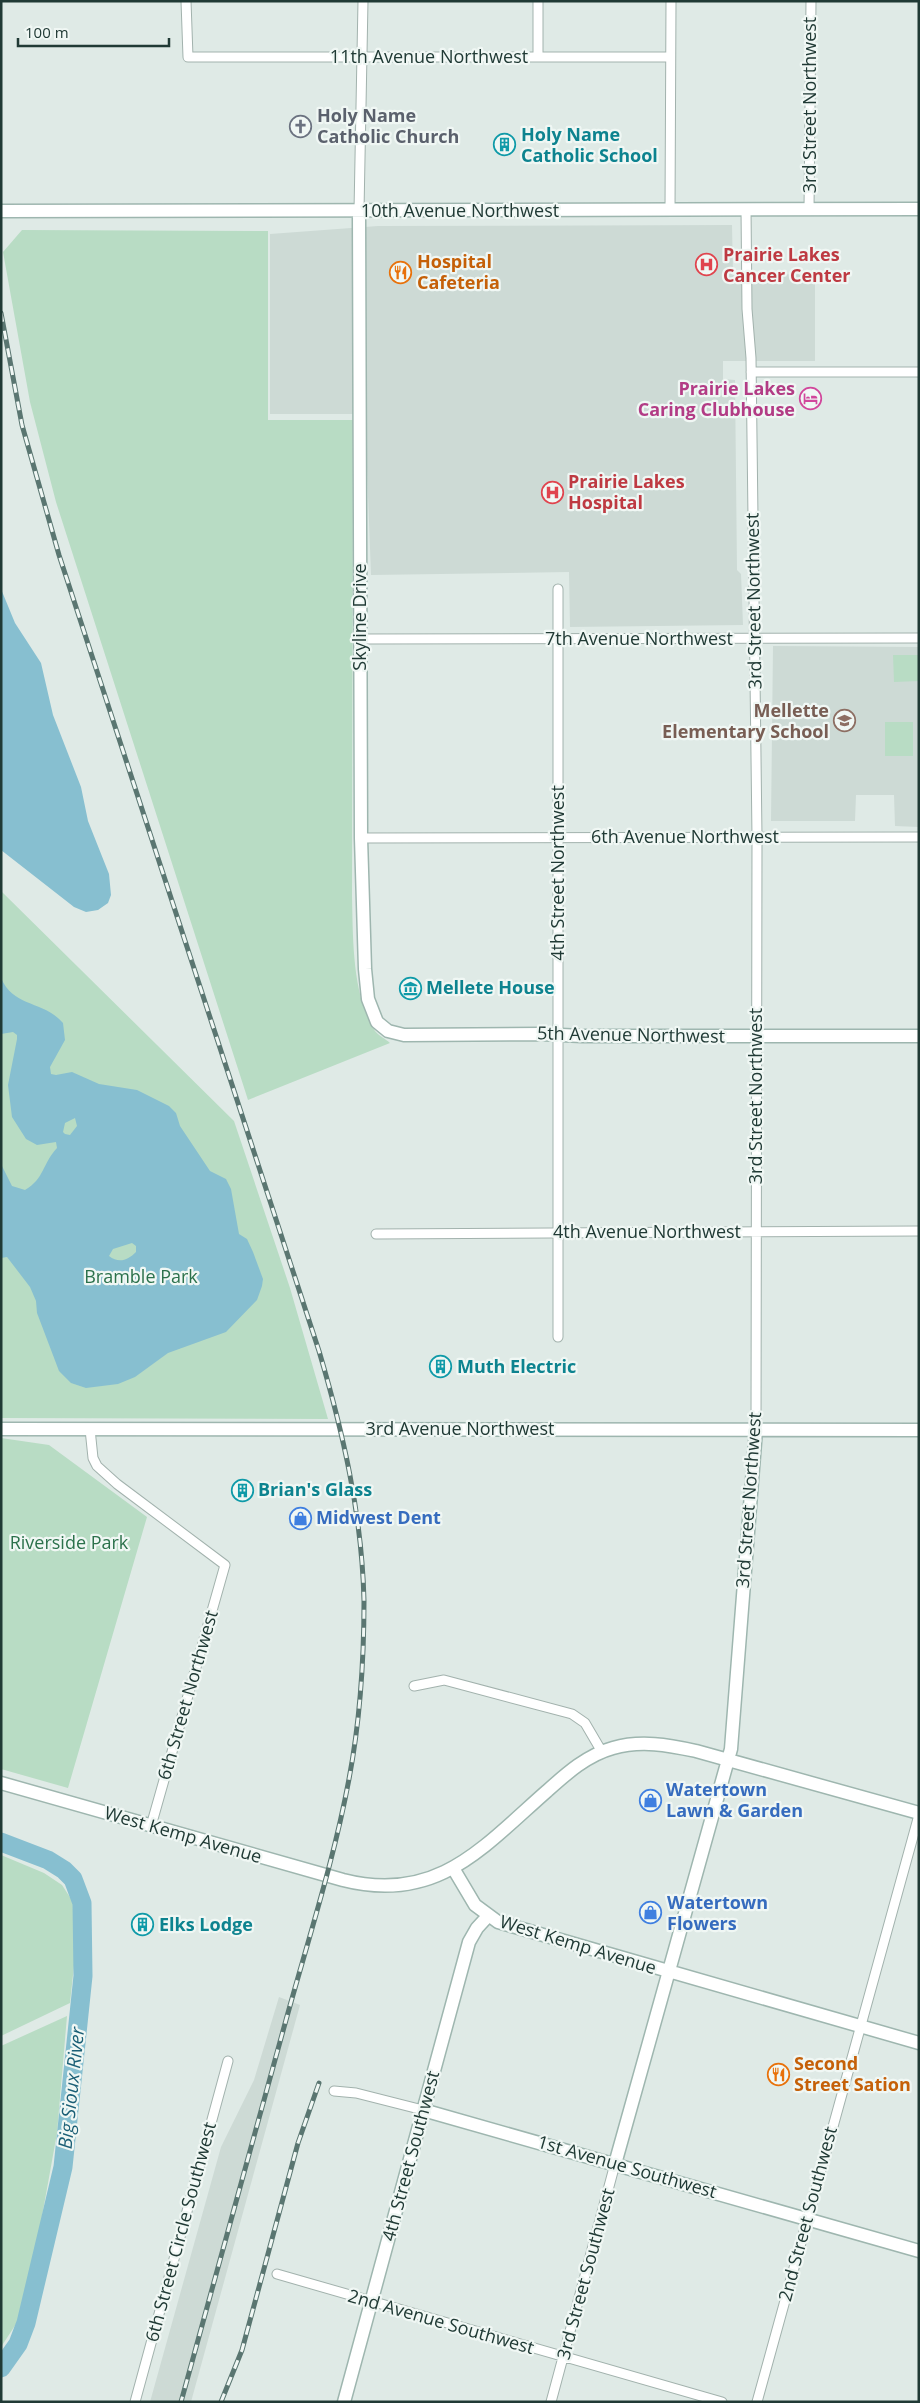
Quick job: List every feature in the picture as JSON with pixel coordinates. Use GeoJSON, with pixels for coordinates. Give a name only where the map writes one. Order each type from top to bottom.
{"type":"FeatureCollection","features":[{"type":"Feature","properties":{"kind":"street","name":"11th Avenue Northwest"},"geometry":{"type":"LineString","coordinates":[[186,1],[188,57],[670,57]]}},
{"type":"Feature","properties":{"kind":"street"},"geometry":{"type":"LineString","coordinates":[[359,211],[363,1]]}},
{"type":"Feature","properties":{"kind":"street"},"geometry":{"type":"LineString","coordinates":[[538,1],[538,57]]}},
{"type":"Feature","properties":{"kind":"street"},"geometry":{"type":"LineString","coordinates":[[670,210],[671,1]]}},
{"type":"Feature","properties":{"kind":"street","name":"3rd Street Northwest"},"geometry":{"type":"LineString","coordinates":[[809,210],[811,1]]}},
{"type":"Feature","properties":{"kind":"street","name":"10th Avenue Northwest"},"geometry":{"type":"LineString","coordinates":[[1,211],[919,209]]}},
{"type":"Feature","properties":{"kind":"street","name":"3rd Street Northwest"},"geometry":{"type":"LineString","coordinates":[[668,1972],[728,1760],[733,1733],[756,1430],[757,837],[751,372],[746,308],[746,210]]}},
{"type":"Feature","properties":{"kind":"street","name":"Skyline Drive"},"geometry":{"type":"LineString","coordinates":[[359,211],[361,838],[365,969],[368,999],[377,1022]]}},
{"type":"Feature","properties":{"kind":"street"},"geometry":{"type":"LineString","coordinates":[[751,372],[919,372]]}},
{"type":"Feature","properties":{"kind":"street","name":"4th Street Northwest"},"geometry":{"type":"LineString","coordinates":[[558,589],[558,1337]]}},
{"type":"Feature","properties":{"kind":"street","name":"7th Avenue Northwest"},"geometry":{"type":"LineString","coordinates":[[360,639],[919,638]]}},
{"type":"Feature","properties":{"kind":"street","name":"6th Avenue Northwest"},"geometry":{"type":"LineString","coordinates":[[361,838],[919,837]]}},
{"type":"Feature","properties":{"kind":"street","name":"5th Avenue Northwest"},"geometry":{"type":"LineString","coordinates":[[377,1022],[388,1031],[404,1035],[919,1036]]}},
{"type":"Feature","properties":{"kind":"street","name":"4th Avenue Northwest"},"geometry":{"type":"LineString","coordinates":[[376,1234],[756,1231],[919,1232]]}},
{"type":"Feature","properties":{"kind":"street","name":"6th Street Northwest"},"geometry":{"type":"LineString","coordinates":[[90,1428],[93,1458],[96,1466],[225,1565],[151,1826]]}},
{"type":"Feature","properties":{"kind":"street","name":"3rd Avenue Northwest"},"geometry":{"type":"LineString","coordinates":[[2,1429],[919,1430]]}},
{"type":"Feature","properties":{"kind":"street"},"geometry":{"type":"LineString","coordinates":[[414,1686],[444,1680],[572,1714],[585,1723],[602,1752]]}},
{"type":"Feature","properties":{"kind":"street"},"geometry":{"type":"LineString","coordinates":[[453,1868],[479,1851],[560,1779],[586,1760],[602,1752],[632,1744],[661,1744],[696,1751],[919,1814]]}},
{"type":"Feature","properties":{"kind":"street","name":"West Kemp Avenue"},"geometry":{"type":"LineString","coordinates":[[1,1783],[368,1886],[403,1886],[429,1880],[453,1868],[469,1897],[488,1916],[507,1925],[919,2043]]}},
{"type":"Feature","properties":{"kind":"street","name":"2nd Street Southwest"},"geometry":{"type":"LineString","coordinates":[[757,2402],[806,2218],[919,1814]]}},
{"type":"Feature","properties":{"kind":"street","name":"4th Street Southwest"},"geometry":{"type":"LineString","coordinates":[[344,2402],[469,1942],[477,1928],[488,1916]]}},
{"type":"Feature","properties":{"kind":"street","name":"3rd Street Southwest"},"geometry":{"type":"LineString","coordinates":[[551,2402],[668,1972]]}},
{"type":"Feature","properties":{"kind":"street","name":"6th Street Circle Southwest"},"geometry":{"type":"LineString","coordinates":[[135,2402],[228,2062]]}},
{"type":"Feature","properties":{"kind":"street","name":"1st Avenue Southwest"},"geometry":{"type":"LineString","coordinates":[[334,2091],[356,2092],[423,2110],[919,2251]]}},
{"type":"Feature","properties":{"kind":"street","name":"2nd Avenue Southwest"},"geometry":{"type":"LineString","coordinates":[[277,2274],[722,2402]]}},
{"type":"Feature","properties":{"kind":"shaded area","name":"Prairie Lakes Hospital"},"geometry":{"type":"Polygon","coordinates":[[[732,225],[733,275],[815,274],[815,361],[723,361],[723,379],[735,380],[737,570],[741,574],[743,625],[570,627],[569,572],[371,575],[365,414],[270,414],[270,234],[378,226],[732,225]]]}},
{"type":"Feature","properties":{"kind":"shaded area","name":"Mellette Elementary School"},"geometry":{"type":"Polygon","coordinates":[[[773,646],[919,647],[919,827],[895,826],[894,795],[856,795],[855,821],[771,821],[773,646]]]}},
{"type":"Feature","properties":{"kind":"shaded area"},"geometry":{"type":"Polygon","coordinates":[[[279,1997],[300,2005],[191,2402],[150,2402],[221,2147],[254,2080],[279,1997]]]}},
{"type":"Feature","properties":{"kind":"green space"},"geometry":{"type":"Polygon","coordinates":[[[22,230],[268,231],[268,420],[353,420],[352,896],[355,966],[367,1017],[375,1031],[390,1043],[248,1100],[56,502],[30,402],[3,252],[22,230]]]}},
{"type":"Feature","properties":{"kind":"green space"},"geometry":{"type":"Polygon","coordinates":[[[893,655],[919,655],[919,681],[894,682],[893,655]]]}},
{"type":"Feature","properties":{"kind":"green space"},"geometry":{"type":"Polygon","coordinates":[[[885,722],[913,722],[913,756],[885,756],[885,722]]]}},
{"type":"Feature","properties":{"kind":"green space","name":"Bramble Park"},"geometry":{"type":"Polygon","coordinates":[[[1,891],[234,1121],[290,1288],[328,1419],[1,1418],[1,891]]]}},
{"type":"Feature","properties":{"kind":"green space","name":"Riverside Park"},"geometry":{"type":"Polygon","coordinates":[[[1,1438],[49,1445],[147,1517],[68,1788],[1,1769],[1,1438]]]}},
{"type":"Feature","properties":{"kind":"green space"},"geometry":{"type":"Polygon","coordinates":[[[1,1855],[44,1873],[62,1885],[75,1905],[79,1919],[70,2003],[1,2036],[1,1855]]]}},
{"type":"Feature","properties":{"kind":"green space"},"geometry":{"type":"Polygon","coordinates":[[[67,2016],[57,2133],[39,2233],[18,2321],[1,2347],[1,2046],[67,2016]]]}},
{"type":"Feature","properties":{"kind":"water"},"geometry":{"type":"Polygon","coordinates":[[[1,589],[15,623],[41,663],[53,715],[81,787],[88,821],[109,874],[111,895],[108,903],[98,910],[86,912],[74,907],[1,850],[1,589]]]}},
{"type":"Feature","properties":{"kind":"water"},"geometry":{"type":"Polygon","coordinates":[[[1,978],[13,994],[47,1010],[63,1023],[65,1040],[50,1067],[51,1074],[72,1072],[99,1084],[137,1090],[169,1106],[176,1113],[180,1126],[210,1171],[226,1179],[231,1189],[239,1234],[247,1239],[263,1279],[257,1300],[226,1332],[168,1353],[135,1377],[118,1384],[86,1388],[71,1383],[59,1371],[37,1313],[36,1301],[30,1287],[7,1257],[1,1258],[1,1164],[12,1186],[25,1190],[40,1176],[57,1148],[56,1142],[37,1145],[26,1139],[12,1117],[8,1085],[17,1035],[13,1032],[1,1034],[1,978]],[[75,1118],[65,1123],[63,1132],[65,1134],[70,1135],[77,1126],[75,1118]],[[132,1243],[113,1249],[109,1256],[116,1260],[130,1257],[136,1252],[136,1246],[132,1243]]]}},
{"type":"Feature","properties":{"kind":"waterway","name":"Big Sioux River"},"geometry":{"type":"LineString","coordinates":[[1,1842],[48,1860],[64,1870],[73,1879],[82,1903],[83,1976],[63,2167],[26,2323],[18,2344],[1,2368]]}},
{"type":"Feature","properties":{"kind":"railway"},"geometry":{"type":"LineString","coordinates":[[1,313],[22,425],[59,555],[319,1351],[336,1412],[350,1474],[360,1537],[364,1601],[361,1690],[353,1757],[343,1809],[320,1900],[181,2402]]}},
{"type":"Feature","properties":{"kind":"railway"},"geometry":{"type":"LineString","coordinates":[[221,2402],[242,2350],[298,2143],[319,2083]]}},
{"type":"Feature","properties":{"kind":"place","name":"Holy Name Catholic Church"},"geometry":{"type":"Point","coordinates":[301,126]}},
{"type":"Feature","properties":{"kind":"place","name":"Holy Name Catholic School"},"geometry":{"type":"Point","coordinates":[505,145]}},
{"type":"Feature","properties":{"kind":"place","name":"Prairie Lakes Cancer Center"},"geometry":{"type":"Point","coordinates":[707,265]}},
{"type":"Feature","properties":{"kind":"place","name":"Hospital Cafeteria"},"geometry":{"type":"Point","coordinates":[401,272]}},
{"type":"Feature","properties":{"kind":"place","name":"Prairie Lakes Caring Clubhouse"},"geometry":{"type":"Point","coordinates":[811,399]}},
{"type":"Feature","properties":{"kind":"place","name":"Prairie Lakes Hospital"},"geometry":{"type":"Point","coordinates":[552,492]}},
{"type":"Feature","properties":{"kind":"place","name":"Mellette Elementary School"},"geometry":{"type":"Point","coordinates":[845,721]}},
{"type":"Feature","properties":{"kind":"place","name":"Mellete House"},"geometry":{"type":"Point","coordinates":[410,988]}},
{"type":"Feature","properties":{"kind":"place","name":"Muth Electric"},"geometry":{"type":"Point","coordinates":[441,1367]}},
{"type":"Feature","properties":{"kind":"place","name":"Brian's Glass"},"geometry":{"type":"Point","coordinates":[242,1490]}},
{"type":"Feature","properties":{"kind":"place","name":"Midwest Dent"},"geometry":{"type":"Point","coordinates":[300,1518]}},
{"type":"Feature","properties":{"kind":"place","name":"Watertown Lawn & Garden"},"geometry":{"type":"Point","coordinates":[650,1800]}},
{"type":"Feature","properties":{"kind":"place","name":"Watertown Flowers"},"geometry":{"type":"Point","coordinates":[651,1913]}},
{"type":"Feature","properties":{"kind":"place","name":"Elks Lodge"},"geometry":{"type":"Point","coordinates":[143,1925]}},
{"type":"Feature","properties":{"kind":"place","name":"Second Street Sation"},"geometry":{"type":"Point","coordinates":[778,2074]}}]}
